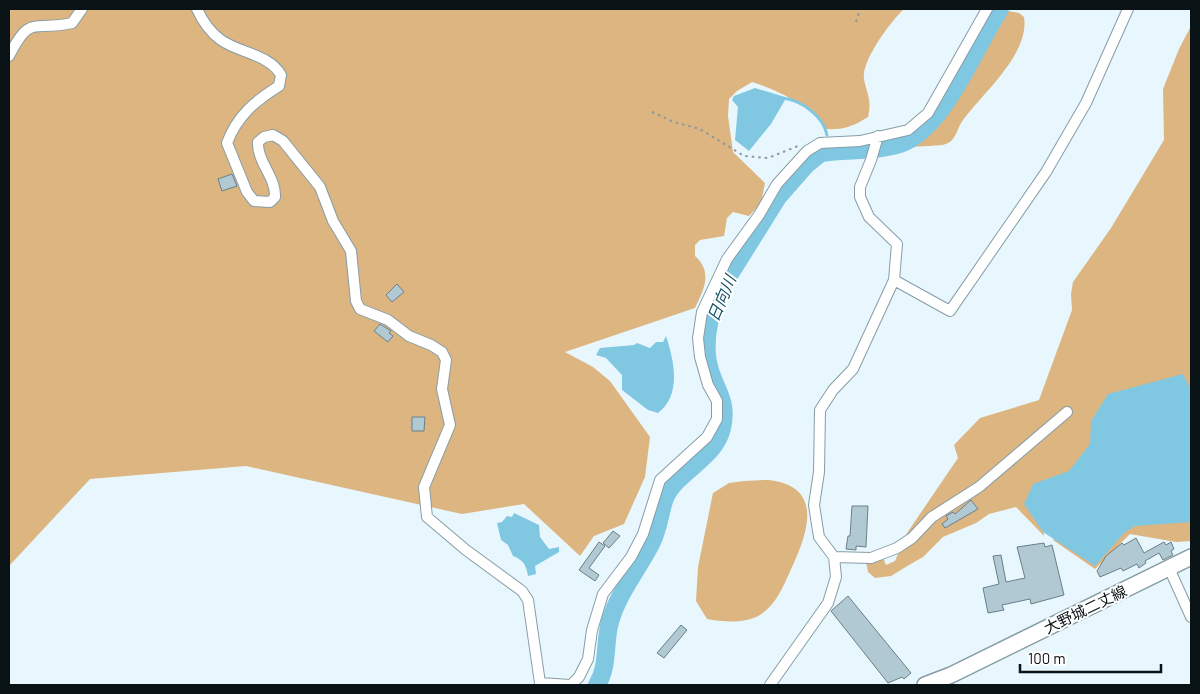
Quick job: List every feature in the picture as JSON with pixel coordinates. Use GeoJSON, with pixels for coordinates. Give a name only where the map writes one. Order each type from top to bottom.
{"type":"FeatureCollection","features":[{"type":"Feature","properties":{"kind":"main road","name":"大野城二丈線"},"geometry":{"type":"LineString","coordinates":[[924,685],[951,675],[1191,557]]}},
{"type":"Feature","properties":{"kind":"street"},"geometry":{"type":"LineString","coordinates":[[9,56],[25,30],[33,26],[57,27],[72,23],[82,9]]}},
{"type":"Feature","properties":{"kind":"street"},"geometry":{"type":"LineString","coordinates":[[197,9],[206,24],[221,40],[266,60],[281,75],[279,86],[244,112],[233,128],[227,144],[247,192],[254,201],[270,202],[275,197],[275,188],[258,153],[258,142],[264,137],[274,135],[283,141],[320,187],[333,221],[351,251],[356,301],[360,309],[388,320],[409,336],[442,352],[446,360],[442,390],[450,425],[424,487],[427,517],[466,550],[522,591],[528,600],[540,684],[570,685],[579,677],[588,659],[592,630],[603,594],[631,557],[643,534],[660,480],[707,437],[717,419],[716,401],[708,385],[700,357],[698,338],[702,312],[726,259],[759,215],[777,184],[798,159],[814,147],[820,143],[860,141],[908,130],[928,113],[987,9]]}},
{"type":"Feature","properties":{"kind":"street"},"geometry":{"type":"LineString","coordinates":[[894,280],[950,310],[1051,163],[1086,104],[1128,9]]}},
{"type":"Feature","properties":{"kind":"street"},"geometry":{"type":"LineString","coordinates":[[770,685],[828,603],[836,577],[834,557],[819,537],[814,505],[819,472],[820,410],[833,390],[853,369],[894,280],[897,244],[869,217],[860,197],[860,187],[872,160],[878,136]]}},
{"type":"Feature","properties":{"kind":"street"},"geometry":{"type":"LineString","coordinates":[[834,557],[871,558],[897,548],[912,538],[932,518],[979,487],[1067,412]]}},
{"type":"Feature","properties":{"kind":"street"},"geometry":{"type":"LineString","coordinates":[[1168,568],[1191,617]]}},
{"type":"Feature","properties":{"kind":"path"},"geometry":{"type":"LineString","coordinates":[[856,22],[860,9]]}},
{"type":"Feature","properties":{"kind":"path"},"geometry":{"type":"LineString","coordinates":[[652,112],[674,122],[700,129],[744,156],[753,158],[768,158],[804,144],[814,147]]}},
{"type":"Feature","properties":{"kind":"shaded area"},"geometry":{"type":"Polygon","coordinates":[[[9,9],[904,9],[878,42],[867,62],[864,79],[869,101],[869,111],[868,117],[858,123],[844,128],[826,129],[803,106],[773,90],[752,82],[737,91],[729,99],[728,116],[733,152],[765,183],[761,203],[749,216],[733,212],[727,218],[724,236],[700,240],[695,245],[695,256],[704,268],[705,281],[695,308],[565,352],[593,367],[610,381],[650,437],[645,477],[624,524],[594,536],[580,556],[524,504],[462,514],[246,466],[90,479],[9,566],[9,9]]]}},
{"type":"Feature","properties":{"kind":"shaded area"},"geometry":{"type":"Polygon","coordinates":[[[1008,11],[1019,13],[1024,17],[1024,31],[1020,46],[1012,60],[961,123],[954,138],[949,143],[912,147],[937,120],[991,29],[1008,11]]]}},
{"type":"Feature","properties":{"kind":"shaded area"},"geometry":{"type":"Polygon","coordinates":[[[1191,26],[1191,405],[1090,446],[1043,526],[1044,536],[1016,507],[989,514],[976,523],[943,537],[923,557],[891,576],[875,578],[868,572],[866,562],[876,554],[884,560],[886,565],[895,561],[907,533],[958,458],[954,445],[980,418],[1039,400],[1072,310],[1071,294],[1073,282],[1111,228],[1164,140],[1163,89],[1179,49],[1191,26]]]}},
{"type":"Feature","properties":{"kind":"shaded area"},"geometry":{"type":"Polygon","coordinates":[[[775,481],[790,486],[800,494],[805,503],[807,515],[803,540],[776,599],[760,615],[741,621],[707,619],[696,601],[698,567],[713,493],[729,483],[775,481]]]}},
{"type":"Feature","properties":{"kind":"shaded area"},"geometry":{"type":"Polygon","coordinates":[[[1191,519],[1191,541],[1176,542],[1130,534],[1095,569],[1053,540],[1057,535],[1101,535],[1143,522],[1191,519]]]}},
{"type":"Feature","properties":{"kind":"water"},"geometry":{"type":"Polygon","coordinates":[[[755,88],[785,97],[785,100],[771,124],[749,151],[735,140],[738,107],[732,100],[734,96],[755,88]]]}},
{"type":"Feature","properties":{"kind":"water"},"geometry":{"type":"Polygon","coordinates":[[[666,336],[672,356],[673,387],[671,397],[666,406],[658,413],[648,410],[622,390],[622,375],[606,358],[596,355],[600,348],[634,345],[637,343],[650,348],[656,342],[663,342],[666,336]]]}},
{"type":"Feature","properties":{"kind":"water"},"geometry":{"type":"Polygon","coordinates":[[[1183,374],[1191,390],[1191,522],[1135,526],[1124,533],[1095,566],[1043,532],[1024,504],[1033,484],[1069,471],[1090,444],[1091,421],[1108,394],[1183,374]]]}},
{"type":"Feature","properties":{"kind":"water"},"geometry":{"type":"Polygon","coordinates":[[[514,513],[539,525],[540,537],[549,549],[559,547],[559,552],[535,566],[536,574],[528,576],[524,563],[513,556],[508,545],[501,540],[497,523],[502,522],[507,516],[512,517],[514,513]]]}},
{"type":"Feature","properties":{"kind":"building"},"geometry":{"type":"Polygon","coordinates":[[[232,174],[237,186],[222,191],[218,179],[232,174]]]}},
{"type":"Feature","properties":{"kind":"building"},"geometry":{"type":"Polygon","coordinates":[[[397,284],[404,292],[392,302],[386,295],[397,284]]]}},
{"type":"Feature","properties":{"kind":"building"},"geometry":{"type":"Polygon","coordinates":[[[380,324],[391,331],[389,333],[393,336],[388,342],[374,331],[380,324]]]}},
{"type":"Feature","properties":{"kind":"building"},"geometry":{"type":"Polygon","coordinates":[[[412,417],[425,417],[424,431],[412,431],[412,417]]]}},
{"type":"Feature","properties":{"kind":"building"},"geometry":{"type":"Polygon","coordinates":[[[971,500],[978,509],[945,528],[942,524],[948,519],[946,516],[953,512],[955,514],[971,500]]]}},
{"type":"Feature","properties":{"kind":"building"},"geometry":{"type":"Polygon","coordinates":[[[852,506],[868,506],[866,547],[856,546],[856,550],[846,549],[848,536],[850,536],[852,506]]]}},
{"type":"Feature","properties":{"kind":"building"},"geometry":{"type":"Polygon","coordinates":[[[613,531],[620,536],[609,548],[603,543],[613,531]]]}},
{"type":"Feature","properties":{"kind":"building"},"geometry":{"type":"Polygon","coordinates":[[[1136,538],[1144,553],[1164,542],[1166,545],[1171,542],[1174,549],[1171,551],[1173,555],[1163,560],[1159,553],[1145,561],[1146,563],[1139,568],[1137,564],[1123,571],[1121,568],[1100,577],[1097,571],[1106,556],[1122,543],[1124,545],[1136,538]]]}},
{"type":"Feature","properties":{"kind":"building"},"geometry":{"type":"Polygon","coordinates":[[[599,542],[605,546],[589,568],[599,575],[595,581],[579,570],[599,542]]]}},
{"type":"Feature","properties":{"kind":"building"},"geometry":{"type":"Polygon","coordinates":[[[1044,543],[1045,547],[1052,545],[1064,595],[1031,604],[1030,599],[1002,605],[1004,610],[988,613],[983,588],[999,584],[993,556],[1001,555],[1006,582],[1025,578],[1017,547],[1044,543]]]}},
{"type":"Feature","properties":{"kind":"building"},"geometry":{"type":"Polygon","coordinates":[[[848,596],[911,673],[904,679],[902,677],[888,683],[831,611],[848,596]]]}},
{"type":"Feature","properties":{"kind":"building"},"geometry":{"type":"Polygon","coordinates":[[[681,625],[687,630],[664,658],[657,653],[681,625]]]}},
{"type":"Feature","properties":{"kind":"waterway","name":"日向川"},"geometry":{"type":"LineString","coordinates":[[597,685],[605,662],[610,622],[623,591],[652,542],[665,498],[678,480],[712,448],[722,428],[723,404],[707,359],[707,336],[715,302],[725,282],[778,197],[806,165],[821,153],[890,147],[916,135],[931,122],[957,85],[1000,9]]}},
{"type":"Feature","properties":{"kind":"waterway"},"geometry":{"type":"LineString","coordinates":[[782,98],[790,99],[811,110],[821,121],[827,135]]}}]}
